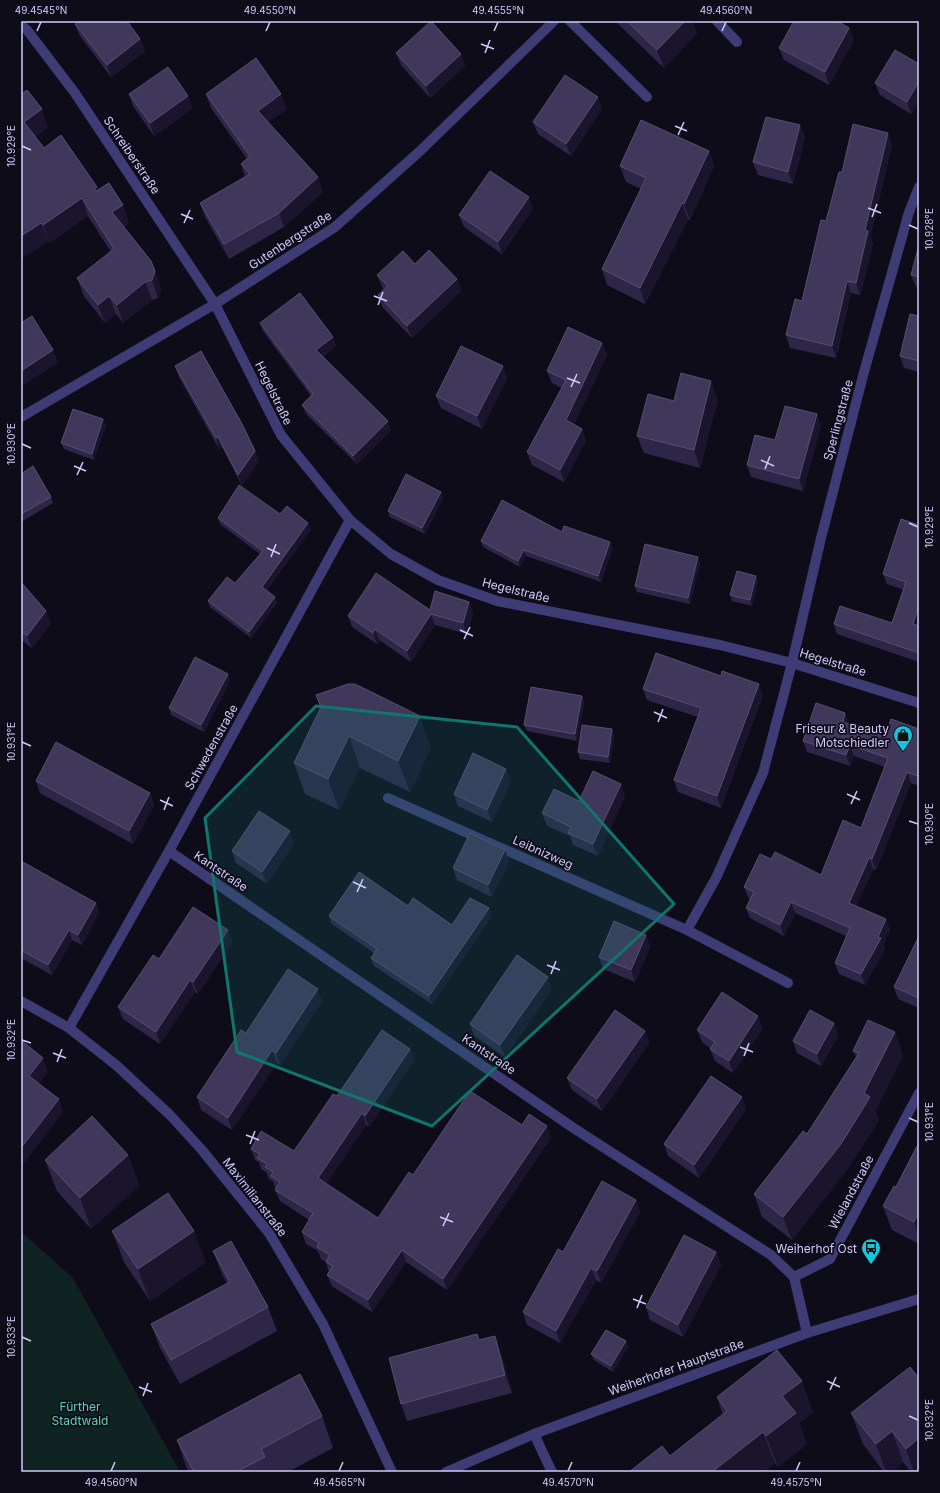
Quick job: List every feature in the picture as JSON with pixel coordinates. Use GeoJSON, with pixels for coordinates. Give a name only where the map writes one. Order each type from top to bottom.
{"type":"FeatureCollection","features":[{"type":"Feature","properties":{"kind":"street","name":"Gutenbergstraße"},"geometry":{"type":"LineString","coordinates":[[21,417],[215,304],[336,227],[419,152],[554,21]]}},
{"type":"Feature","properties":{"kind":"street"},"geometry":{"type":"LineString","coordinates":[[570,21],[647,97]]}},
{"type":"Feature","properties":{"kind":"street"},"geometry":{"type":"LineString","coordinates":[[717,21],[737,42]]}},
{"type":"Feature","properties":{"kind":"street","name":"Schreiberstraße"},"geometry":{"type":"LineString","coordinates":[[21,25],[27,30],[75,93],[215,304]]}},
{"type":"Feature","properties":{"kind":"street","name":"Sperlingstraße"},"geometry":{"type":"LineString","coordinates":[[792,663],[821,538],[864,372],[909,212],[919,187]]}},
{"type":"Feature","properties":{"kind":"street","name":"Hegelstraße"},"geometry":{"type":"LineString","coordinates":[[215,304],[281,435],[350,520],[391,554],[438,580],[497,601],[720,645],[792,663],[919,703]]}},
{"type":"Feature","properties":{"kind":"street","name":"Schwedenstraße"},"geometry":{"type":"LineString","coordinates":[[69,1028],[169,851],[350,520]]}},
{"type":"Feature","properties":{"kind":"street"},"geometry":{"type":"LineString","coordinates":[[686,930],[716,878],[762,773],[792,663]]}},
{"type":"Feature","properties":{"kind":"street","name":"Leibnizweg"},"geometry":{"type":"LineString","coordinates":[[388,798],[686,930],[788,983]]}},
{"type":"Feature","properties":{"kind":"street","name":"Kantstraße"},"geometry":{"type":"LineString","coordinates":[[169,851],[569,1124],[771,1255],[794,1277]]}},
{"type":"Feature","properties":{"kind":"street","name":"Maximilianstraße"},"geometry":{"type":"LineString","coordinates":[[21,1000],[69,1028],[116,1065],[170,1115],[202,1150],[269,1233],[323,1324],[392,1472]]}},
{"type":"Feature","properties":{"kind":"street","name":"Wielandstraße"},"geometry":{"type":"LineString","coordinates":[[794,1277],[830,1259],[919,1093]]}},
{"type":"Feature","properties":{"kind":"street"},"geometry":{"type":"LineString","coordinates":[[794,1277],[807,1333]]}},
{"type":"Feature","properties":{"kind":"street","name":"Weiherhofer Hauptstraße"},"geometry":{"type":"LineString","coordinates":[[446,1472],[534,1434],[807,1333],[919,1299]]}},
{"type":"Feature","properties":{"kind":"street"},"geometry":{"type":"LineString","coordinates":[[534,1434],[552,1472]]}},
{"type":"Feature","properties":{"kind":"highlighted area"},"geometry":{"type":"Polygon","coordinates":[[[316,706],[517,727],[674,904],[432,1126],[237,1052],[205,818],[316,706]]]}},
{"type":"Feature","properties":{"kind":"green space","name":"Fürther Stadtwald"},"geometry":{"type":"Polygon","coordinates":[[[21,1232],[73,1278],[180,1472],[21,1472],[21,1232]]]}},
{"type":"Feature","properties":{"kind":"building"},"geometry":{"type":"Polygon","coordinates":[[[79,21],[127,21],[140,39],[107,65],[75,24],[79,21]]]}},
{"type":"Feature","properties":{"kind":"building"},"geometry":{"type":"Polygon","coordinates":[[[431,21],[461,54],[426,86],[396,53],[431,21]]]}},
{"type":"Feature","properties":{"kind":"building"},"geometry":{"type":"Polygon","coordinates":[[[627,21],[685,21],[657,50],[627,21]]]}},
{"type":"Feature","properties":{"kind":"building"},"geometry":{"type":"Polygon","coordinates":[[[794,21],[837,21],[849,28],[825,72],[779,48],[794,21]]]}},
{"type":"Feature","properties":{"kind":"building"},"geometry":{"type":"Polygon","coordinates":[[[895,50],[919,64],[919,81],[907,102],[875,83],[895,50]]]}},
{"type":"Feature","properties":{"kind":"building"},"geometry":{"type":"Polygon","coordinates":[[[256,58],[281,94],[258,111],[318,177],[279,213],[224,244],[200,203],[250,174],[241,164],[250,156],[206,94],[256,58]]]}},
{"type":"Feature","properties":{"kind":"building"},"geometry":{"type":"Polygon","coordinates":[[[168,67],[188,96],[150,123],[129,94],[168,67]]]}},
{"type":"Feature","properties":{"kind":"building"},"geometry":{"type":"Polygon","coordinates":[[[565,75],[598,97],[566,144],[533,122],[565,75]]]}},
{"type":"Feature","properties":{"kind":"building"},"geometry":{"type":"Polygon","coordinates":[[[27,90],[42,109],[24,122],[44,148],[61,135],[97,187],[94,189],[96,191],[109,183],[123,205],[112,212],[151,261],[155,271],[152,280],[145,282],[117,305],[109,296],[98,305],[77,278],[114,249],[82,198],[43,225],[41,223],[21,236],[21,94],[27,90]]]}},
{"type":"Feature","properties":{"kind":"building"},"geometry":{"type":"Polygon","coordinates":[[[766,117],[800,125],[788,172],[753,162],[766,117]]]}},
{"type":"Feature","properties":{"kind":"building"},"geometry":{"type":"Polygon","coordinates":[[[641,120],[709,151],[684,204],[682,203],[640,288],[602,269],[646,178],[620,166],[641,120]]]}},
{"type":"Feature","properties":{"kind":"building"},"geometry":{"type":"Polygon","coordinates":[[[853,124],[888,133],[865,230],[868,231],[856,283],[847,281],[832,346],[786,335],[795,299],[802,301],[821,220],[826,221],[839,172],[842,172],[853,124]]]}},
{"type":"Feature","properties":{"kind":"building"},"geometry":{"type":"Polygon","coordinates":[[[490,171],[529,197],[498,242],[459,215],[490,171]]]}},
{"type":"Feature","properties":{"kind":"building"},"geometry":{"type":"Polygon","coordinates":[[[919,245],[919,277],[911,275],[919,245]]]}},
{"type":"Feature","properties":{"kind":"building"},"geometry":{"type":"Polygon","coordinates":[[[429,250],[457,279],[407,326],[378,295],[388,286],[377,275],[403,251],[415,264],[429,250]]]}},
{"type":"Feature","properties":{"kind":"building"},"geometry":{"type":"Polygon","coordinates":[[[300,293],[333,337],[316,350],[388,421],[353,456],[302,405],[313,394],[260,323],[300,293]]]}},
{"type":"Feature","properties":{"kind":"building"},"geometry":{"type":"Polygon","coordinates":[[[910,314],[919,316],[919,361],[900,356],[910,314]]]}},
{"type":"Feature","properties":{"kind":"building"},"geometry":{"type":"Polygon","coordinates":[[[32,316],[53,350],[21,371],[21,323],[32,316]]]}},
{"type":"Feature","properties":{"kind":"building"},"geometry":{"type":"Polygon","coordinates":[[[568,327],[602,343],[566,420],[582,429],[560,470],[527,452],[566,380],[547,371],[568,327]]]}},
{"type":"Feature","properties":{"kind":"building"},"geometry":{"type":"Polygon","coordinates":[[[461,346],[503,366],[477,416],[436,396],[461,346]]]}},
{"type":"Feature","properties":{"kind":"building"},"geometry":{"type":"Polygon","coordinates":[[[201,351],[242,424],[255,451],[238,475],[218,437],[216,438],[175,366],[201,351]]]}},
{"type":"Feature","properties":{"kind":"building"},"geometry":{"type":"Polygon","coordinates":[[[681,373],[711,381],[694,450],[637,436],[648,394],[674,401],[681,373]]]}},
{"type":"Feature","properties":{"kind":"building"},"geometry":{"type":"Polygon","coordinates":[[[785,406],[817,414],[799,479],[747,465],[755,435],[775,440],[785,406]]]}},
{"type":"Feature","properties":{"kind":"building"},"geometry":{"type":"Polygon","coordinates":[[[73,409],[103,419],[92,454],[61,443],[73,409]]]}},
{"type":"Feature","properties":{"kind":"building"},"geometry":{"type":"Polygon","coordinates":[[[33,466],[51,497],[21,514],[21,474],[33,466]]]}},
{"type":"Feature","properties":{"kind":"building"},"geometry":{"type":"Polygon","coordinates":[[[406,474],[441,492],[422,528],[388,511],[406,474]]]}},
{"type":"Feature","properties":{"kind":"building"},"geometry":{"type":"Polygon","coordinates":[[[239,485],[280,514],[287,506],[308,523],[262,587],[275,597],[249,632],[208,601],[227,577],[235,583],[263,551],[218,518],[239,485]]]}},
{"type":"Feature","properties":{"kind":"building"},"geometry":{"type":"Polygon","coordinates":[[[502,500],[562,532],[564,526],[610,542],[598,576],[524,550],[518,561],[481,541],[502,500]]]}},
{"type":"Feature","properties":{"kind":"building"},"geometry":{"type":"Polygon","coordinates":[[[901,519],[919,525],[919,605],[913,624],[919,626],[919,653],[834,624],[840,606],[892,623],[906,582],[883,574],[901,519]]]}},
{"type":"Feature","properties":{"kind":"building"},"geometry":{"type":"Polygon","coordinates":[[[645,544],[698,557],[688,598],[635,586],[645,544]]]}},
{"type":"Feature","properties":{"kind":"building"},"geometry":{"type":"Polygon","coordinates":[[[737,571],[756,576],[750,600],[730,595],[737,571]]]}},
{"type":"Feature","properties":{"kind":"building"},"geometry":{"type":"Polygon","coordinates":[[[376,573],[430,610],[435,591],[469,602],[463,623],[431,614],[407,651],[375,629],[373,633],[348,616],[376,573]]]}},
{"type":"Feature","properties":{"kind":"building"},"geometry":{"type":"Polygon","coordinates":[[[21,582],[46,611],[27,636],[21,631],[21,582]]]}},
{"type":"Feature","properties":{"kind":"building"},"geometry":{"type":"Polygon","coordinates":[[[656,653],[721,676],[722,671],[759,684],[717,796],[674,780],[701,708],[643,689],[656,653]]]}},
{"type":"Feature","properties":{"kind":"building"},"geometry":{"type":"Polygon","coordinates":[[[195,657],[228,674],[201,725],[169,708],[195,657]]]}},
{"type":"Feature","properties":{"kind":"building"},"geometry":{"type":"Polygon","coordinates":[[[348,684],[355,684],[420,716],[398,761],[349,736],[328,779],[294,763],[321,707],[316,695],[348,684]]]}},
{"type":"Feature","properties":{"kind":"building"},"geometry":{"type":"Polygon","coordinates":[[[531,687],[582,696],[575,734],[524,725],[531,687]]]}},
{"type":"Feature","properties":{"kind":"building"},"geometry":{"type":"Polygon","coordinates":[[[816,703],[845,713],[843,722],[885,737],[891,719],[919,729],[918,776],[907,772],[872,859],[869,858],[849,903],[886,919],[878,937],[881,938],[861,974],[835,963],[850,928],[791,902],[780,925],[746,908],[754,892],[744,887],[760,854],[771,859],[775,852],[821,875],[843,820],[861,828],[888,758],[850,745],[846,755],[803,741],[816,703]]]}},
{"type":"Feature","properties":{"kind":"building"},"geometry":{"type":"Polygon","coordinates":[[[582,725],[612,729],[608,757],[578,752],[582,725]]]}},
{"type":"Feature","properties":{"kind":"building"},"geometry":{"type":"Polygon","coordinates":[[[56,742],[150,793],[129,831],[36,781],[56,742]]]}},
{"type":"Feature","properties":{"kind":"building"},"geometry":{"type":"Polygon","coordinates":[[[473,753],[506,769],[487,810],[454,794],[473,753]]]}},
{"type":"Feature","properties":{"kind":"building"},"geometry":{"type":"Polygon","coordinates":[[[593,771],[621,784],[593,844],[568,833],[571,827],[542,813],[554,789],[579,801],[593,771]]]}},
{"type":"Feature","properties":{"kind":"building"},"geometry":{"type":"Polygon","coordinates":[[[259,811],[290,831],[262,872],[232,851],[259,811]]]}},
{"type":"Feature","properties":{"kind":"building"},"geometry":{"type":"Polygon","coordinates":[[[470,833],[505,850],[488,885],[453,868],[470,833]]]}},
{"type":"Feature","properties":{"kind":"building"},"geometry":{"type":"Polygon","coordinates":[[[21,861],[96,903],[78,935],[69,930],[48,965],[21,950],[21,861]]]}},
{"type":"Feature","properties":{"kind":"building"},"geometry":{"type":"Polygon","coordinates":[[[359,872],[408,906],[413,898],[452,925],[470,898],[489,908],[429,996],[371,958],[377,949],[329,916],[359,872]]]}},
{"type":"Feature","properties":{"kind":"building"},"geometry":{"type":"Polygon","coordinates":[[[193,907],[228,930],[193,982],[190,980],[156,1032],[118,1007],[153,955],[159,959],[193,907]]]}},
{"type":"Feature","properties":{"kind":"building"},"geometry":{"type":"Polygon","coordinates":[[[614,921],[646,935],[631,970],[599,957],[614,921]]]}},
{"type":"Feature","properties":{"kind":"building"},"geometry":{"type":"Polygon","coordinates":[[[919,936],[919,998],[894,987],[919,936]]]}},
{"type":"Feature","properties":{"kind":"building"},"geometry":{"type":"Polygon","coordinates":[[[517,955],[548,977],[500,1045],[470,1024],[517,955]]]}},
{"type":"Feature","properties":{"kind":"building"},"geometry":{"type":"Polygon","coordinates":[[[288,969],[318,989],[276,1053],[272,1050],[228,1118],[197,1097],[241,1030],[246,1033],[288,969]]]}},
{"type":"Feature","properties":{"kind":"building"},"geometry":{"type":"Polygon","coordinates":[[[722,992],[758,1016],[729,1061],[710,1049],[715,1042],[697,1030],[722,992]]]}},
{"type":"Feature","properties":{"kind":"building"},"geometry":{"type":"Polygon","coordinates":[[[615,1010],[645,1031],[597,1099],[567,1078],[615,1010]]]}},
{"type":"Feature","properties":{"kind":"building"},"geometry":{"type":"Polygon","coordinates":[[[810,1010],[834,1023],[817,1054],[793,1041],[810,1010]]]}},
{"type":"Feature","properties":{"kind":"building"},"geometry":{"type":"Polygon","coordinates":[[[868,1020],[895,1032],[864,1093],[870,1097],[841,1144],[783,1217],[754,1194],[803,1131],[807,1134],[859,1053],[853,1051],[868,1020]]]}},
{"type":"Feature","properties":{"kind":"building"},"geometry":{"type":"Polygon","coordinates":[[[382,1030],[410,1049],[365,1116],[362,1113],[318,1178],[378,1218],[409,1172],[413,1175],[470,1091],[522,1125],[529,1114],[547,1126],[443,1279],[402,1250],[368,1300],[327,1275],[333,1266],[326,1262],[330,1255],[317,1247],[319,1243],[302,1232],[313,1213],[275,1190],[280,1182],[271,1176],[273,1172],[265,1167],[267,1164],[257,1158],[260,1154],[251,1149],[261,1131],[294,1151],[333,1094],[337,1096],[382,1030]]]}},
{"type":"Feature","properties":{"kind":"building"},"geometry":{"type":"Polygon","coordinates":[[[21,1040],[43,1058],[29,1076],[59,1099],[21,1148],[21,1040]]]}},
{"type":"Feature","properties":{"kind":"building"},"geometry":{"type":"Polygon","coordinates":[[[711,1076],[742,1097],[694,1165],[664,1144],[711,1076]]]}},
{"type":"Feature","properties":{"kind":"building"},"geometry":{"type":"Polygon","coordinates":[[[92,1116],[128,1155],[80,1198],[45,1160],[92,1116]]]}},
{"type":"Feature","properties":{"kind":"building"},"geometry":{"type":"Polygon","coordinates":[[[917,1146],[919,1147],[919,1212],[914,1222],[883,1206],[894,1186],[896,1187],[917,1146]]]}},
{"type":"Feature","properties":{"kind":"building"},"geometry":{"type":"Polygon","coordinates":[[[602,1181],[636,1200],[597,1271],[591,1268],[556,1331],[523,1312],[558,1249],[563,1252],[602,1181]]]}},
{"type":"Feature","properties":{"kind":"building"},"geometry":{"type":"Polygon","coordinates":[[[168,1193],[194,1231],[138,1269],[112,1231],[168,1193]]]}},
{"type":"Feature","properties":{"kind":"building"},"geometry":{"type":"Polygon","coordinates":[[[684,1235],[716,1252],[678,1325],[646,1307],[684,1235]]]}},
{"type":"Feature","properties":{"kind":"building"},"geometry":{"type":"Polygon","coordinates":[[[231,1241],[268,1307],[171,1360],[151,1324],[230,1282],[213,1251],[231,1241]]]}},
{"type":"Feature","properties":{"kind":"building"},"geometry":{"type":"Polygon","coordinates":[[[606,1330],[626,1341],[611,1366],[591,1354],[606,1330]]]}},
{"type":"Feature","properties":{"kind":"building"},"geometry":{"type":"Polygon","coordinates":[[[477,1334],[479,1340],[495,1336],[505,1375],[401,1404],[389,1358],[477,1334]]]}},
{"type":"Feature","properties":{"kind":"building"},"geometry":{"type":"Polygon","coordinates":[[[777,1350],[802,1381],[782,1396],[796,1413],[766,1436],[763,1432],[712,1472],[629,1472],[662,1446],[670,1456],[727,1411],[717,1397],[777,1350]]]}},
{"type":"Feature","properties":{"kind":"building"},"geometry":{"type":"Polygon","coordinates":[[[910,1367],[919,1377],[919,1438],[906,1449],[892,1431],[876,1444],[851,1413],[910,1367]]]}},
{"type":"Feature","properties":{"kind":"building"},"geometry":{"type":"Polygon","coordinates":[[[300,1374],[322,1416],[261,1449],[265,1457],[236,1472],[194,1472],[177,1440],[300,1374]]]}},
{"type":"Feature","properties":{"kind":"place","name":"Friseur & Beauty Motschiedler"},"geometry":{"type":"Point","coordinates":[903,752]}},
{"type":"Feature","properties":{"kind":"place","name":"Weiherhof Ost"},"geometry":{"type":"Point","coordinates":[871,1265]}}]}
